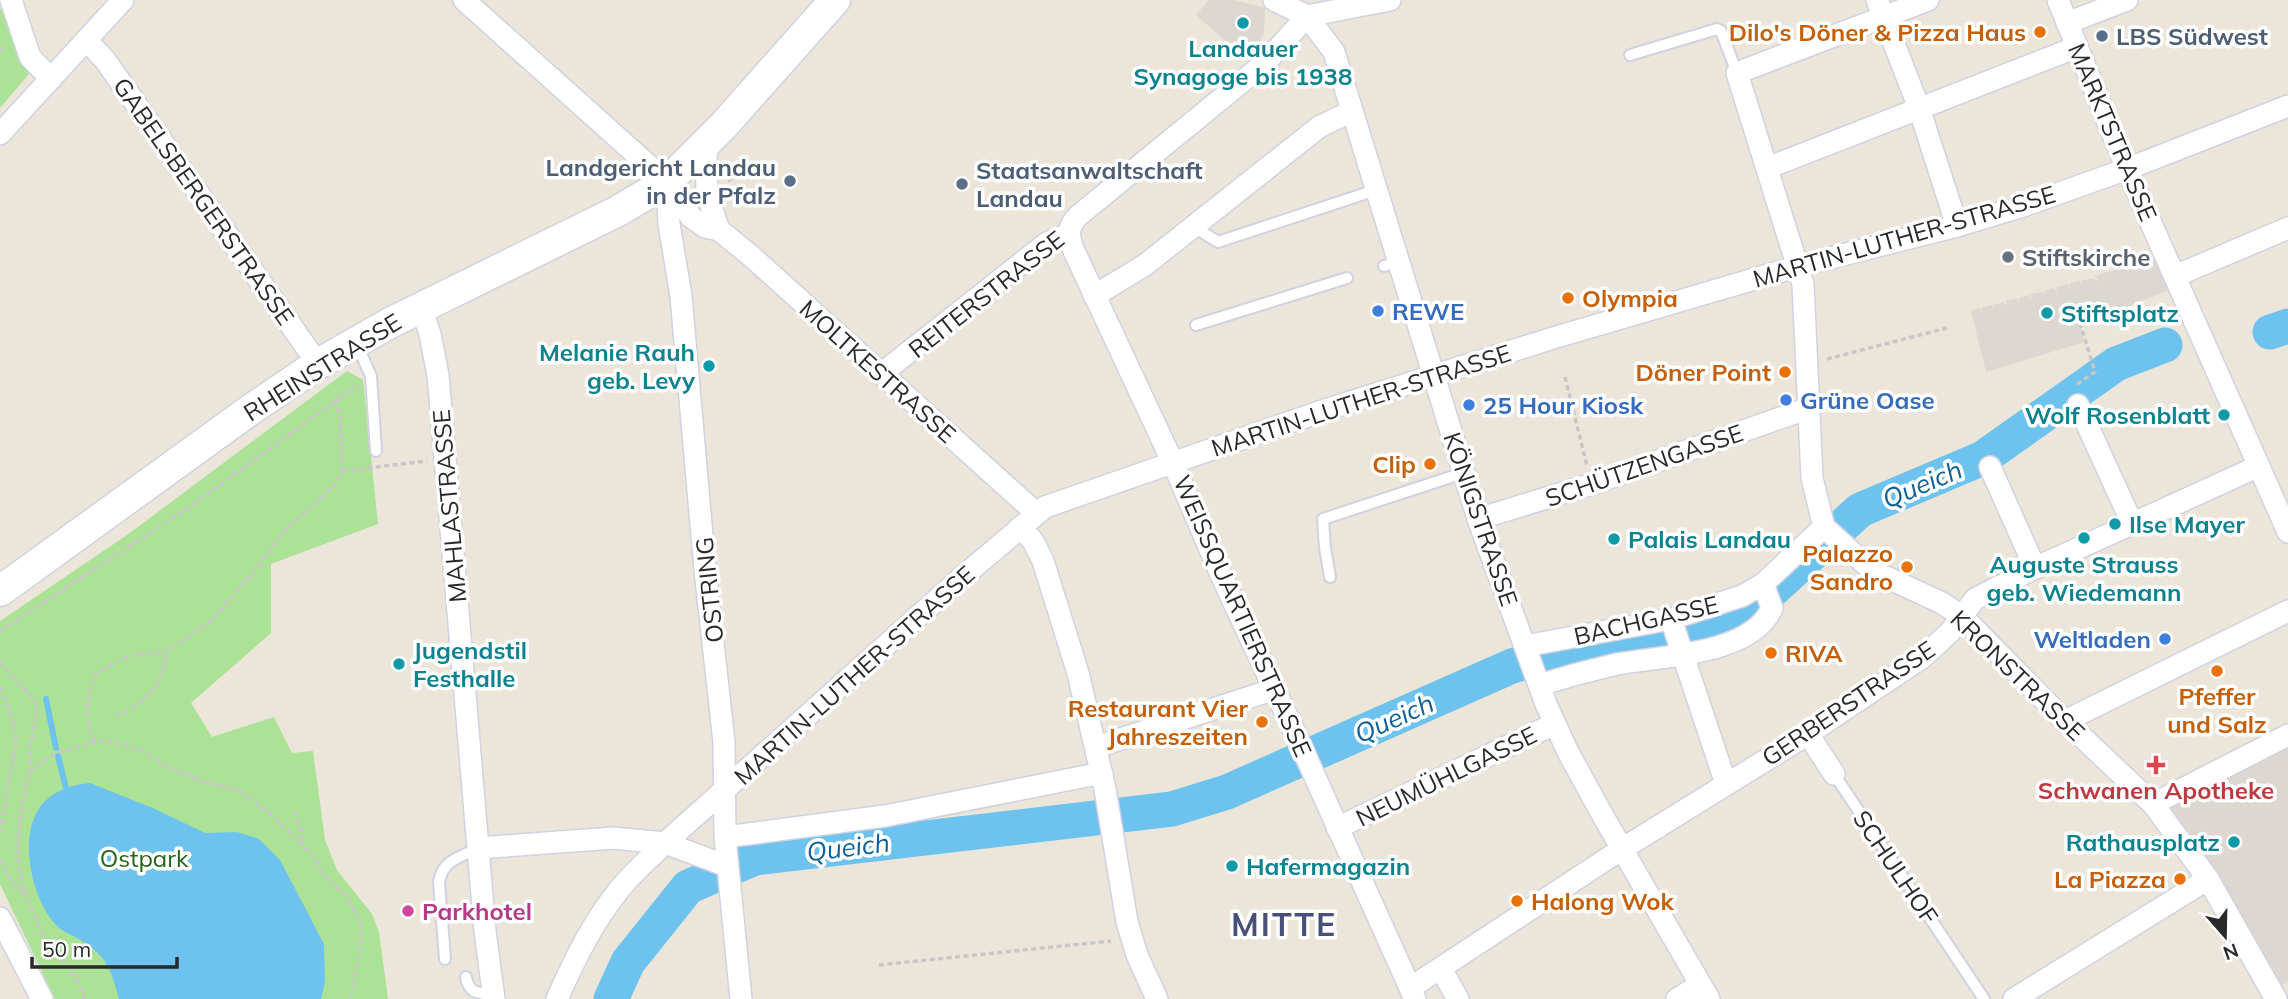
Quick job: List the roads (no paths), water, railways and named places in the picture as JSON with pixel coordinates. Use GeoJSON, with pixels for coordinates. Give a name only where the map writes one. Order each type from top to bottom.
{"type":"FeatureCollection","features":[{"type":"Feature","properties":{"kind":"main road","name":"RHEINSTRASSE"},"geometry":{"type":"LineString","coordinates":[[0,591],[318,364],[421,307],[618,211],[667,182],[706,144],[835,0]]}},
{"type":"Feature","properties":{"kind":"street"},"geometry":{"type":"LineString","coordinates":[[10,0],[30,57],[51,79]]}},
{"type":"Feature","properties":{"kind":"street"},"geometry":{"type":"LineString","coordinates":[[0,134],[123,0]]}},
{"type":"Feature","properties":{"kind":"street","name":"MOLTKESTRASSE"},"geometry":{"type":"LineString","coordinates":[[464,0],[667,182],[691,217],[705,227],[719,230],[881,374],[1028,520],[1078,673],[1103,781],[1131,938],[1157,999]]}},
{"type":"Feature","properties":{"kind":"street"},"geometry":{"type":"LineString","coordinates":[[1274,0],[1307,16],[1390,0]]}},
{"type":"Feature","properties":{"kind":"street"},"geometry":{"type":"LineString","coordinates":[[1830,534],[1812,478],[1805,312],[1799,266],[1737,74],[1881,9],[1928,0]]}},
{"type":"Feature","properties":{"kind":"street","name":"MARKTSTRASSE"},"geometry":{"type":"LineString","coordinates":[[2058,0],[2127,169],[2259,466],[2279,488],[2288,532]]}},
{"type":"Feature","properties":{"kind":"street"},"geometry":{"type":"LineString","coordinates":[[2067,23],[2127,0]]}},
{"type":"Feature","properties":{"kind":"street"},"geometry":{"type":"LineString","coordinates":[[1881,9],[1919,108],[1957,226]]}},
{"type":"Feature","properties":{"kind":"street","name":"KÖNIGSTRASSE"},"geometry":{"type":"LineString","coordinates":[[1307,16],[1334,52],[1376,190],[1391,264],[1434,376],[1478,519],[1554,724],[1622,849],[1705,992]]}},
{"type":"Feature","properties":{"kind":"street","name":"REITERSTRASSE"},"geometry":{"type":"LineString","coordinates":[[881,374],[1047,243],[1069,234],[1074,220],[1266,62],[1307,16]]}},
{"type":"Feature","properties":{"kind":"street","name":"GABELSBERGERSTRASSE"},"geometry":{"type":"LineString","coordinates":[[87,41],[106,60],[318,364]]}},
{"type":"Feature","properties":{"kind":"street"},"geometry":{"type":"LineString","coordinates":[[1767,168],[2077,47]]}},
{"type":"Feature","properties":{"kind":"street","name":"MARTIN-LUTHER-STRASSE"},"geometry":{"type":"LineString","coordinates":[[558,999],[576,956],[618,890],[665,843],[1028,520],[1057,502],[1322,411],[1609,321],[1799,266],[1957,226],[2020,207],[2127,169],[2288,106]]}},
{"type":"Feature","properties":{"kind":"street"},"geometry":{"type":"LineString","coordinates":[[1094,296],[1145,265],[1319,127],[1352,111]]}},
{"type":"Feature","properties":{"kind":"street"},"geometry":{"type":"LineString","coordinates":[[706,144],[708,194],[719,230]]}},
{"type":"Feature","properties":{"kind":"street","name":"OSTRING"},"geometry":{"type":"LineString","coordinates":[[667,182],[669,224],[681,296],[705,570],[724,742],[726,852],[741,999]]}},
{"type":"Feature","properties":{"kind":"street"},"geometry":{"type":"LineString","coordinates":[[2175,276],[2288,228]]}},
{"type":"Feature","properties":{"kind":"street","name":"WEISSQUARTIERSTRASSE"},"geometry":{"type":"LineString","coordinates":[[1069,234],[1094,296],[1173,463],[1221,575],[1413,993]]}},
{"type":"Feature","properties":{"kind":"street","name":"MAHLASTRASSE"},"geometry":{"type":"LineString","coordinates":[[421,307],[434,351],[478,848],[494,997]]}},
{"type":"Feature","properties":{"kind":"street"},"geometry":{"type":"LineString","coordinates":[[2074,397],[2132,523]]}},
{"type":"Feature","properties":{"kind":"street","name":"SCHÜTZENGASSE"},"geometry":{"type":"LineString","coordinates":[[1478,519],[1592,484],[1809,408]]}},
{"type":"Feature","properties":{"kind":"street","name":"GERBERSTRASSE"},"geometry":{"type":"LineString","coordinates":[[1413,993],[1441,969],[1597,865],[1808,734],[1923,657],[1963,617],[1975,599],[2035,568],[2259,466]]}},
{"type":"Feature","properties":{"kind":"street"},"geometry":{"type":"LineString","coordinates":[[1990,467],[2035,568]]}},
{"type":"Feature","properties":{"kind":"street","name":"BACHGASSE"},"geometry":{"type":"LineString","coordinates":[[1525,646],[1671,619],[1742,596],[1767,594],[1830,534]]}},
{"type":"Feature","properties":{"kind":"street","name":"KRONSTRASSE"},"geometry":{"type":"LineString","coordinates":[[1830,534],[1873,571],[1941,603],[1963,617],[2065,721],[2152,804],[2208,879],[2279,990]]}},
{"type":"Feature","properties":{"kind":"street","name":"BACHGASSE"},"geometry":{"type":"LineString","coordinates":[[1538,681],[1617,664],[1677,640],[1732,642],[1766,621],[1767,594]]}},
{"type":"Feature","properties":{"kind":"street"},"geometry":{"type":"LineString","coordinates":[[2065,721],[2288,611]]}},
{"type":"Feature","properties":{"kind":"street"},"geometry":{"type":"LineString","coordinates":[[1677,640],[1726,783]]}},
{"type":"Feature","properties":{"kind":"street"},"geometry":{"type":"LineString","coordinates":[[1096,747],[1275,690]]}},
{"type":"Feature","properties":{"kind":"street","name":"NEUMÜHLGASSE"},"geometry":{"type":"LineString","coordinates":[[1337,828],[1554,724]]}},
{"type":"Feature","properties":{"kind":"street","name":"SCHULHOF"},"geometry":{"type":"LineString","coordinates":[[1808,734],[1834,774]]}},
{"type":"Feature","properties":{"kind":"street"},"geometry":{"type":"LineString","coordinates":[[2152,804],[2288,735]]}},
{"type":"Feature","properties":{"kind":"street"},"geometry":{"type":"LineString","coordinates":[[478,848],[613,838],[665,843],[709,858],[886,816],[1103,781]]}},
{"type":"Feature","properties":{"kind":"street"},"geometry":{"type":"LineString","coordinates":[[2014,999],[2208,879]]}},
{"type":"Feature","properties":{"kind":"street"},"geometry":{"type":"LineString","coordinates":[[0,918],[8,953],[42,999]]}},
{"type":"Feature","properties":{"kind":"street"},"geometry":{"type":"LineString","coordinates":[[1441,969],[1458,999]]}},
{"type":"Feature","properties":{"kind":"street"},"geometry":{"type":"LineString","coordinates":[[1677,999],[1705,992]]}},
{"type":"Feature","properties":{"kind":"lane"},"geometry":{"type":"LineString","coordinates":[[1630,55],[1717,30],[1721,31],[1725,39],[1737,74]]}},
{"type":"Feature","properties":{"kind":"lane"},"geometry":{"type":"LineString","coordinates":[[1194,227],[1218,242],[1376,190]]}},
{"type":"Feature","properties":{"kind":"lane"},"geometry":{"type":"LineString","coordinates":[[1196,325],[1347,278]]}},
{"type":"Feature","properties":{"kind":"lane"},"geometry":{"type":"LineString","coordinates":[[355,342],[371,376],[376,451]]}},
{"type":"Feature","properties":{"kind":"lane"},"geometry":{"type":"LineString","coordinates":[[1330,577],[1323,519],[1463,473]]}},
{"type":"Feature","properties":{"kind":"lane","name":"SCHULHOF"},"geometry":{"type":"LineString","coordinates":[[1834,774],[1984,999]]}},
{"type":"Feature","properties":{"kind":"lane"},"geometry":{"type":"LineString","coordinates":[[445,959],[440,874],[445,865],[454,858],[478,848]]}},
{"type":"Feature","properties":{"kind":"lane"},"geometry":{"type":"LineString","coordinates":[[466,977],[468,987],[474,992],[494,997]]}},
{"type":"Feature","properties":{"kind":"water"},"geometry":{"type":"Polygon","coordinates":[[[90,783],[205,833],[237,832],[259,839],[280,860],[324,944],[325,982],[321,999],[119,999],[110,971],[102,958],[88,945],[58,927],[48,914],[31,872],[29,841],[31,827],[40,807],[59,791],[90,783]]]}},
{"type":"Feature","properties":{"kind":"waterway","name":"Queich"},"geometry":{"type":"LineString","coordinates":[[2270,332],[2288,326]]}},
{"type":"Feature","properties":{"kind":"waterway","name":"Queich"},"geometry":{"type":"LineString","coordinates":[[611,999],[628,962],[688,887],[755,858],[1172,809],[1227,792],[1512,666],[1568,651],[1690,630],[1718,621],[1767,595],[1860,510],[1983,458],[2116,364],[2165,345]]}},
{"type":"Feature","properties":{"kind":"waterway"},"geometry":{"type":"LineString","coordinates":[[46,699],[56,748]]}},
{"type":"Feature","properties":{"kind":"waterway"},"geometry":{"type":"LineString","coordinates":[[58,756],[66,788]]}},
{"type":"Feature","properties":{"kind":"place","name":"Landauer Synagoge bis 1938"},"geometry":{"type":"Point","coordinates":[1243,23]}},
{"type":"Feature","properties":{"kind":"place","name":"Dilo's Döner & Pizza Haus"},"geometry":{"type":"Point","coordinates":[2040,32]}},
{"type":"Feature","properties":{"kind":"place","name":"LBS Südwest"},"geometry":{"type":"Point","coordinates":[2102,36]}},
{"type":"Feature","properties":{"kind":"place","name":"Landgericht Landau in der Pfalz"},"geometry":{"type":"Point","coordinates":[790,181]}},
{"type":"Feature","properties":{"kind":"place","name":"Staatsanwaltschaft Landau"},"geometry":{"type":"Point","coordinates":[962,184]}},
{"type":"Feature","properties":{"kind":"place","name":"Stiftskirche"},"geometry":{"type":"Point","coordinates":[2008,257]}},
{"type":"Feature","properties":{"kind":"place","name":"Olympia"},"geometry":{"type":"Point","coordinates":[1568,298]}},
{"type":"Feature","properties":{"kind":"place","name":"REWE"},"geometry":{"type":"Point","coordinates":[1378,311]}},
{"type":"Feature","properties":{"kind":"place","name":"Stiftsplatz"},"geometry":{"type":"Point","coordinates":[2047,313]}},
{"type":"Feature","properties":{"kind":"place","name":"Melanie Rauh geb. Levy"},"geometry":{"type":"Point","coordinates":[709,366]}},
{"type":"Feature","properties":{"kind":"place","name":"Döner Point"},"geometry":{"type":"Point","coordinates":[1785,372]}},
{"type":"Feature","properties":{"kind":"place","name":"Grüne Oase"},"geometry":{"type":"Point","coordinates":[1786,400]}},
{"type":"Feature","properties":{"kind":"place","name":"25 Hour Kiosk"},"geometry":{"type":"Point","coordinates":[1469,405]}},
{"type":"Feature","properties":{"kind":"place","name":"Wolf Rosenblatt"},"geometry":{"type":"Point","coordinates":[2224,415]}},
{"type":"Feature","properties":{"kind":"place","name":"Clip"},"geometry":{"type":"Point","coordinates":[1430,464]}},
{"type":"Feature","properties":{"kind":"place","name":"Ilse Mayer"},"geometry":{"type":"Point","coordinates":[2115,524]}},
{"type":"Feature","properties":{"kind":"place","name":"Auguste Strauss geb. Wiedemann"},"geometry":{"type":"Point","coordinates":[2084,538]}},
{"type":"Feature","properties":{"kind":"place","name":"Palais Landau"},"geometry":{"type":"Point","coordinates":[1614,539]}},
{"type":"Feature","properties":{"kind":"place","name":"Palazzo Sandro"},"geometry":{"type":"Point","coordinates":[1907,567]}},
{"type":"Feature","properties":{"kind":"place","name":"Weltladen"},"geometry":{"type":"Point","coordinates":[2165,639]}},
{"type":"Feature","properties":{"kind":"place","name":"RIVA"},"geometry":{"type":"Point","coordinates":[1771,653]}},
{"type":"Feature","properties":{"kind":"place","name":"Jugendstil Festhalle"},"geometry":{"type":"Point","coordinates":[399,664]}},
{"type":"Feature","properties":{"kind":"place","name":"Pfeffer und Salz"},"geometry":{"type":"Point","coordinates":[2217,671]}},
{"type":"Feature","properties":{"kind":"place","name":"Restaurant Vier Jahreszeiten"},"geometry":{"type":"Point","coordinates":[1262,722]}},
{"type":"Feature","properties":{"kind":"place","name":"Schwanen Apotheke"},"geometry":{"type":"Point","coordinates":[2156,765]}},
{"type":"Feature","properties":{"kind":"place","name":"Rathausplatz"},"geometry":{"type":"Point","coordinates":[2234,842]}},
{"type":"Feature","properties":{"kind":"place","name":"Hafermagazin"},"geometry":{"type":"Point","coordinates":[1232,866]}},
{"type":"Feature","properties":{"kind":"place","name":"La Piazza"},"geometry":{"type":"Point","coordinates":[2180,879]}},
{"type":"Feature","properties":{"kind":"place","name":"Halong Wok"},"geometry":{"type":"Point","coordinates":[1517,901]}},
{"type":"Feature","properties":{"kind":"place","name":"Parkhotel"},"geometry":{"type":"Point","coordinates":[408,911]}},
{"type":"Feature","properties":{"kind":"district","name":"MITTE"},"geometry":{"type":"Point","coordinates":[1284,924]}},
{"type":"Feature","properties":{"kind":"park label","name":"Ostpark"},"geometry":{"type":"Point","coordinates":[144,858]}}]}
